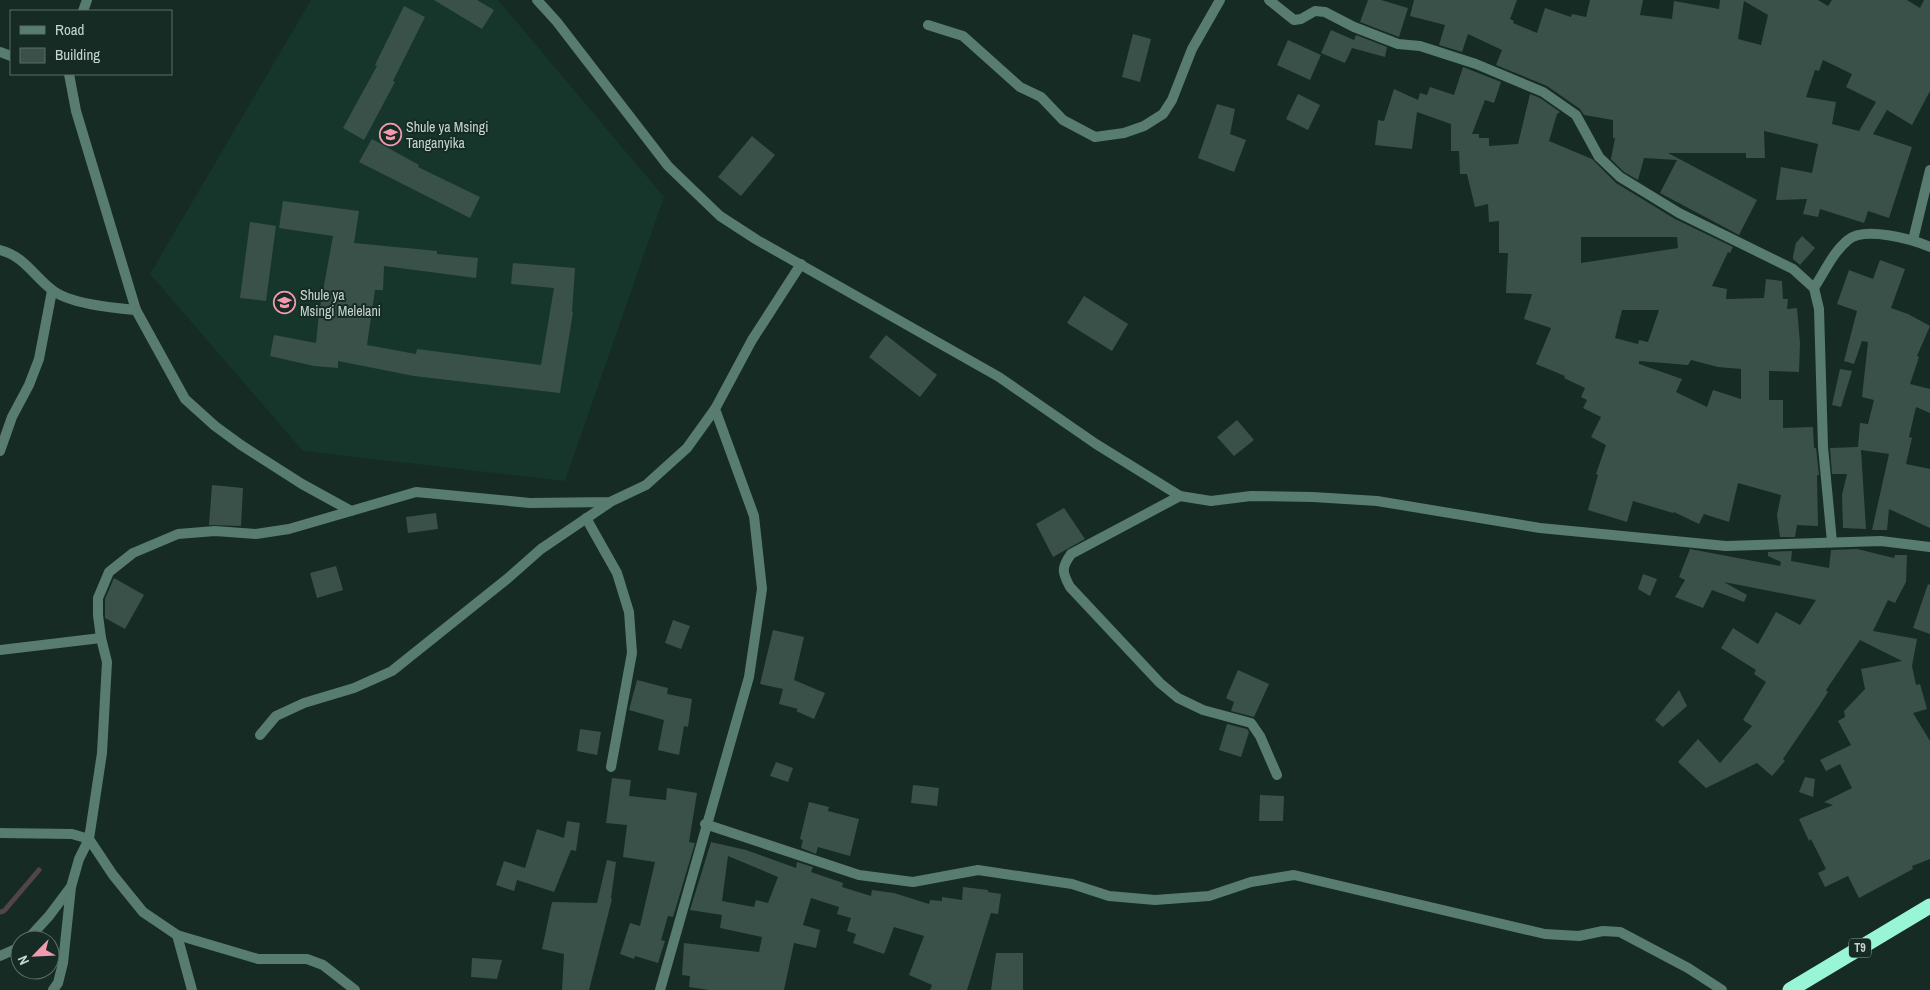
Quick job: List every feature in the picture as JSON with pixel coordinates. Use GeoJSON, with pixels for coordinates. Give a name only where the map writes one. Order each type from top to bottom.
{"type":"FeatureCollection","features":[{"type":"Feature","properties":{"kind":"highway","name":"T9"},"geometry":{"type":"LineString","coordinates":[[1790,990],[1930,906]]}},
{"type":"Feature","properties":{"kind":"street"},"geometry":{"type":"LineString","coordinates":[[537,0],[557,22],[668,166],[720,216],[999,377],[1096,444],[1180,496],[1211,501],[1269,496],[1377,501],[1540,528],[1726,546],[1881,541],[1930,548]]}},
{"type":"Feature","properties":{"kind":"street"},"geometry":{"type":"LineString","coordinates":[[928,25],[963,36],[1020,87],[1041,97],[1063,120],[1095,137],[1124,133],[1144,126],[1163,114],[1172,100],[1192,49],[1220,0]]}},
{"type":"Feature","properties":{"kind":"street"},"geometry":{"type":"LineString","coordinates":[[1269,0],[1294,20],[1301,19],[1315,11],[1325,12],[1354,27],[1398,44],[1420,46],[1476,64],[1543,92],[1576,115],[1599,157],[1620,177],[1679,213],[1793,269],[1814,288],[1819,309],[1823,447],[1832,542]]}},
{"type":"Feature","properties":{"kind":"street"},"geometry":{"type":"LineString","coordinates":[[69,75],[76,111],[136,310],[186,399],[215,426],[241,445],[302,484],[351,511]]}},
{"type":"Feature","properties":{"kind":"street"},"geometry":{"type":"LineString","coordinates":[[1913,240],[1930,170]]}},
{"type":"Feature","properties":{"kind":"street"},"geometry":{"type":"LineString","coordinates":[[1814,288],[1849,239],[1861,235],[1913,240],[1930,248]]}},
{"type":"Feature","properties":{"kind":"street"},"geometry":{"type":"LineString","coordinates":[[0,250],[22,260],[52,291],[100,307],[136,310]]}},
{"type":"Feature","properties":{"kind":"street"},"geometry":{"type":"LineString","coordinates":[[260,735],[276,716],[304,703],[354,688],[392,671],[507,579],[541,549],[610,502],[646,485],[688,448],[715,409],[752,340],[801,264]]}},
{"type":"Feature","properties":{"kind":"street"},"geometry":{"type":"LineString","coordinates":[[0,451],[12,417],[29,385],[39,359],[52,291]]}},
{"type":"Feature","properties":{"kind":"street"},"geometry":{"type":"LineString","coordinates":[[660,990],[748,676],[762,589],[754,516],[715,409]]}},
{"type":"Feature","properties":{"kind":"street"},"geometry":{"type":"LineString","coordinates":[[53,990],[58,983],[63,963],[71,887],[79,859],[89,840],[102,753],[108,662],[101,638],[98,598],[109,572],[133,553],[178,534],[215,531],[256,534],[289,529],[416,492],[530,503],[610,502]]}},
{"type":"Feature","properties":{"kind":"street"},"geometry":{"type":"LineString","coordinates":[[1180,496],[1072,554],[1063,566],[1062,574],[1070,587],[1160,683],[1178,698],[1203,710],[1251,723],[1260,736],[1277,775]]}},
{"type":"Feature","properties":{"kind":"street"},"geometry":{"type":"LineString","coordinates":[[586,518],[617,573],[628,612],[632,654],[611,767]]}},
{"type":"Feature","properties":{"kind":"street"},"geometry":{"type":"LineString","coordinates":[[0,650],[101,638]]}},
{"type":"Feature","properties":{"kind":"street"},"geometry":{"type":"LineString","coordinates":[[705,824],[859,875],[912,882],[978,870],[1072,884],[1109,896],[1155,900],[1209,896],[1251,882],[1294,875],[1545,934],[1579,936],[1603,931],[1620,932],[1688,968],[1722,990]]}},
{"type":"Feature","properties":{"kind":"street"},"geometry":{"type":"LineString","coordinates":[[0,833],[72,834],[89,840],[113,875],[143,912],[177,935],[258,959],[307,959],[323,965],[355,990]]}},
{"type":"Feature","properties":{"kind":"street"},"geometry":{"type":"LineString","coordinates":[[37,930],[50,916],[71,887]]}},
{"type":"Feature","properties":{"kind":"street"},"geometry":{"type":"LineString","coordinates":[[177,935],[192,990]]}},
{"type":"Feature","properties":{"kind":"shaded area"},"geometry":{"type":"Polygon","coordinates":[[[311,0],[498,0],[664,197],[565,481],[303,451],[150,274],[311,0]]]}},
{"type":"Feature","properties":{"kind":"building"},"geometry":{"type":"Polygon","coordinates":[[[434,0],[477,0],[494,10],[482,29],[434,0]]]}},
{"type":"Feature","properties":{"kind":"building"},"geometry":{"type":"Polygon","coordinates":[[[1368,0],[1381,0],[1408,8],[1399,37],[1360,22],[1368,0]]]}},
{"type":"Feature","properties":{"kind":"building"},"geometry":{"type":"Polygon","coordinates":[[[1414,0],[1517,0],[1510,19],[1514,21],[1513,23],[1537,33],[1545,8],[1571,17],[1572,14],[1586,17],[1590,0],[1643,0],[1640,15],[1672,19],[1674,1],[1719,9],[1720,0],[1818,0],[1828,6],[1832,0],[1907,0],[1920,8],[1924,0],[1930,0],[1930,91],[1912,125],[1887,110],[1873,134],[1912,147],[1889,218],[1868,211],[1864,223],[1820,209],[1818,217],[1803,214],[1807,199],[1776,200],[1781,167],[1812,173],[1818,144],[1764,131],[1765,158],[1746,158],[1746,153],[1668,153],[1757,200],[1739,235],[1660,193],[1677,160],[1644,158],[1638,180],[1624,172],[1611,159],[1615,138],[1613,138],[1613,120],[1584,115],[1580,109],[1547,86],[1496,65],[1502,50],[1468,34],[1462,52],[1439,45],[1445,25],[1410,16],[1414,0]],[[1744,1],[1738,39],[1761,45],[1768,15],[1744,1]],[[1823,60],[1819,71],[1815,70],[1806,97],[1836,102],[1832,124],[1859,131],[1876,102],[1846,87],[1852,74],[1823,60]]]}},
{"type":"Feature","properties":{"kind":"building"},"geometry":{"type":"Polygon","coordinates":[[[404,6],[425,17],[393,81],[395,82],[364,140],[343,128],[377,66],[375,65],[404,6]]]}},
{"type":"Feature","properties":{"kind":"building"},"geometry":{"type":"Polygon","coordinates":[[[1331,30],[1354,40],[1356,35],[1387,47],[1385,57],[1352,48],[1345,63],[1321,53],[1331,30]]]}},
{"type":"Feature","properties":{"kind":"building"},"geometry":{"type":"Polygon","coordinates":[[[1133,34],[1151,39],[1140,82],[1122,77],[1133,34]]]}},
{"type":"Feature","properties":{"kind":"building"},"geometry":{"type":"Polygon","coordinates":[[[1288,40],[1321,55],[1310,80],[1277,65],[1288,40]]]}},
{"type":"Feature","properties":{"kind":"building"},"geometry":{"type":"Polygon","coordinates":[[[1463,67],[1501,82],[1494,103],[1485,100],[1472,134],[1479,134],[1479,138],[1489,138],[1489,146],[1518,144],[1530,94],[1540,98],[1560,112],[1557,114],[1549,141],[1592,159],[1616,183],[1675,219],[1733,247],[1730,253],[1728,252],[1712,286],[1727,289],[1726,299],[1764,298],[1766,279],[1782,281],[1783,299],[1788,299],[1787,309],[1797,308],[1800,343],[1799,372],[1769,371],[1769,400],[1783,400],[1783,428],[1813,427],[1814,448],[1816,448],[1819,475],[1817,475],[1818,526],[1797,525],[1795,537],[1780,537],[1777,515],[1781,495],[1738,483],[1729,522],[1704,514],[1699,524],[1674,512],[1633,501],[1627,522],[1588,510],[1598,475],[1596,474],[1606,445],[1591,437],[1601,417],[1583,408],[1587,400],[1581,397],[1585,388],[1564,378],[1565,376],[1536,364],[1551,328],[1524,319],[1532,294],[1506,293],[1508,253],[1499,253],[1499,221],[1489,222],[1488,204],[1475,207],[1467,174],[1460,174],[1459,151],[1451,151],[1451,124],[1417,112],[1412,149],[1375,145],[1378,120],[1384,121],[1394,89],[1418,100],[1420,93],[1427,95],[1430,87],[1454,95],[1463,67]],[[1581,237],[1581,263],[1678,248],[1677,237],[1581,237]],[[1622,310],[1615,338],[1638,344],[1639,340],[1648,342],[1659,310],[1622,310]],[[1691,360],[1688,365],[1639,361],[1639,364],[1682,379],[1676,392],[1707,407],[1713,390],[1741,399],[1741,369],[1718,367],[1691,360]]]}},
{"type":"Feature","properties":{"kind":"building"},"geometry":{"type":"Polygon","coordinates":[[[1298,94],[1320,105],[1308,130],[1286,119],[1298,94]]]}},
{"type":"Feature","properties":{"kind":"building"},"geometry":{"type":"Polygon","coordinates":[[[1217,104],[1235,109],[1230,134],[1246,140],[1234,172],[1198,158],[1217,104]]]}},
{"type":"Feature","properties":{"kind":"building"},"geometry":{"type":"Polygon","coordinates":[[[752,136],[775,155],[741,196],[718,177],[752,136]]]}},
{"type":"Feature","properties":{"kind":"building"},"geometry":{"type":"Polygon","coordinates":[[[372,139],[419,165],[418,167],[480,197],[470,218],[359,162],[372,139]]]}},
{"type":"Feature","properties":{"kind":"building"},"geometry":{"type":"Polygon","coordinates":[[[283,201],[359,211],[354,243],[437,251],[437,254],[478,258],[476,278],[384,266],[383,290],[375,290],[367,345],[416,354],[417,349],[541,365],[554,288],[511,284],[513,263],[575,268],[573,312],[560,393],[414,376],[338,361],[338,368],[314,366],[270,356],[274,335],[316,343],[319,313],[333,236],[279,228],[283,201]]]}},
{"type":"Feature","properties":{"kind":"building"},"geometry":{"type":"Polygon","coordinates":[[[250,222],[276,226],[266,301],[240,298],[250,222]]]}},
{"type":"Feature","properties":{"kind":"building"},"geometry":{"type":"Polygon","coordinates":[[[1802,236],[1815,248],[1800,265],[1793,259],[1793,256],[1796,243],[1802,236]]]}},
{"type":"Feature","properties":{"kind":"building"},"geometry":{"type":"Polygon","coordinates":[[[1880,260],[1905,269],[1891,308],[1908,314],[1930,326],[1917,356],[1919,357],[1910,384],[1930,389],[1930,413],[1916,407],[1909,437],[1912,438],[1906,464],[1930,469],[1930,528],[1889,509],[1887,530],[1872,530],[1889,454],[1861,450],[1866,529],[1843,528],[1842,495],[1847,474],[1832,474],[1830,448],[1858,447],[1860,423],[1868,424],[1874,400],[1862,397],[1868,342],[1862,341],[1854,364],[1844,361],[1857,311],[1837,304],[1849,270],[1873,279],[1880,260]]]}},
{"type":"Feature","properties":{"kind":"building"},"geometry":{"type":"Polygon","coordinates":[[[1084,296],[1128,324],[1112,351],[1067,323],[1084,296]]]}},
{"type":"Feature","properties":{"kind":"building"},"geometry":{"type":"Polygon","coordinates":[[[886,335],[937,375],[920,397],[869,357],[886,335]]]}},
{"type":"Feature","properties":{"kind":"building"},"geometry":{"type":"Polygon","coordinates":[[[1840,369],[1852,371],[1841,407],[1832,405],[1840,369]]]}},
{"type":"Feature","properties":{"kind":"building"},"geometry":{"type":"Polygon","coordinates":[[[1237,420],[1254,440],[1234,456],[1217,437],[1237,420]]]}},
{"type":"Feature","properties":{"kind":"building"},"geometry":{"type":"Polygon","coordinates":[[[212,485],[243,488],[241,526],[209,525],[212,485]]]}},
{"type":"Feature","properties":{"kind":"building"},"geometry":{"type":"Polygon","coordinates":[[[1064,508],[1085,539],[1053,557],[1036,524],[1064,508]]]}},
{"type":"Feature","properties":{"kind":"building"},"geometry":{"type":"Polygon","coordinates":[[[436,513],[438,529],[408,533],[406,517],[436,513]]]}},
{"type":"Feature","properties":{"kind":"building"},"geometry":{"type":"Polygon","coordinates":[[[1690,549],[1780,566],[1781,562],[1768,556],[1768,552],[1792,551],[1791,561],[1829,568],[1831,550],[1857,549],[1894,558],[1895,555],[1907,555],[1906,582],[1895,603],[1888,600],[1873,631],[1917,639],[1912,666],[1916,685],[1920,684],[1927,709],[1913,713],[1930,741],[1930,859],[1912,866],[1913,869],[1859,898],[1848,876],[1825,887],[1818,873],[1826,869],[1811,839],[1809,841],[1799,819],[1833,805],[1824,802],[1852,788],[1840,764],[1826,771],[1820,760],[1851,745],[1838,721],[1845,717],[1844,711],[1865,689],[1861,669],[1902,661],[1860,640],[1783,759],[1785,761],[1772,776],[1757,763],[1706,788],[1678,762],[1698,739],[1720,763],[1752,726],[1743,720],[1766,682],[1754,674],[1756,670],[1721,648],[1733,628],[1758,644],[1776,612],[1800,625],[1816,600],[1724,582],[1747,595],[1744,602],[1712,590],[1703,608],[1675,597],[1685,580],[1679,577],[1690,549]]]}},
{"type":"Feature","properties":{"kind":"building"},"geometry":{"type":"Polygon","coordinates":[[[336,566],[343,590],[317,598],[310,573],[336,566]]]}},
{"type":"Feature","properties":{"kind":"building"},"geometry":{"type":"Polygon","coordinates":[[[1643,574],[1657,579],[1650,596],[1638,589],[1643,574]]]}},
{"type":"Feature","properties":{"kind":"building"},"geometry":{"type":"Polygon","coordinates":[[[114,578],[144,595],[125,629],[105,618],[105,599],[114,578]]]}},
{"type":"Feature","properties":{"kind":"building"},"geometry":{"type":"Polygon","coordinates":[[[1928,584],[1930,585],[1930,634],[1913,628],[1928,584]]]}},
{"type":"Feature","properties":{"kind":"building"},"geometry":{"type":"Polygon","coordinates":[[[673,620],[690,626],[681,649],[665,643],[673,620]]]}},
{"type":"Feature","properties":{"kind":"building"},"geometry":{"type":"Polygon","coordinates":[[[773,630],[804,637],[794,680],[825,693],[814,719],[796,711],[798,709],[779,704],[783,689],[760,684],[773,630]]]}},
{"type":"Feature","properties":{"kind":"building"},"geometry":{"type":"Polygon","coordinates":[[[1238,670],[1269,684],[1254,717],[1231,711],[1234,702],[1226,698],[1238,670]]]}},
{"type":"Feature","properties":{"kind":"building"},"geometry":{"type":"Polygon","coordinates":[[[637,680],[668,688],[667,694],[692,699],[688,727],[684,726],[679,755],[658,750],[664,720],[629,710],[637,680]]]}},
{"type":"Feature","properties":{"kind":"building"},"geometry":{"type":"Polygon","coordinates":[[[1679,690],[1687,706],[1663,727],[1655,720],[1679,690]]]}},
{"type":"Feature","properties":{"kind":"building"},"geometry":{"type":"Polygon","coordinates":[[[1227,724],[1247,729],[1249,732],[1241,757],[1219,750],[1227,724]]]}},
{"type":"Feature","properties":{"kind":"building"},"geometry":{"type":"Polygon","coordinates":[[[580,729],[601,732],[597,755],[577,751],[580,729]]]}},
{"type":"Feature","properties":{"kind":"building"},"geometry":{"type":"Polygon","coordinates":[[[776,762],[793,768],[788,782],[770,776],[776,762]]]}},
{"type":"Feature","properties":{"kind":"building"},"geometry":{"type":"Polygon","coordinates":[[[1805,777],[1815,779],[1813,797],[1799,792],[1805,777]]]}},
{"type":"Feature","properties":{"kind":"building"},"geometry":{"type":"Polygon","coordinates":[[[612,778],[631,780],[629,796],[666,800],[667,788],[697,793],[689,842],[695,843],[673,917],[668,916],[661,940],[665,941],[658,963],[635,956],[634,959],[620,954],[630,923],[640,926],[655,862],[623,857],[627,825],[606,823],[612,778]]]}},
{"type":"Feature","properties":{"kind":"building"},"geometry":{"type":"Polygon","coordinates":[[[913,785],[939,788],[937,806],[911,803],[913,785]]]}},
{"type":"Feature","properties":{"kind":"building"},"geometry":{"type":"Polygon","coordinates":[[[1260,795],[1284,796],[1283,821],[1259,821],[1260,795]]]}},
{"type":"Feature","properties":{"kind":"building"},"geometry":{"type":"Polygon","coordinates":[[[809,802],[829,807],[828,811],[859,819],[850,856],[818,847],[816,854],[801,848],[803,840],[800,839],[809,802]]]}},
{"type":"Feature","properties":{"kind":"building"},"geometry":{"type":"Polygon","coordinates":[[[567,821],[580,823],[576,851],[571,850],[554,892],[517,880],[514,891],[496,885],[504,861],[525,868],[537,829],[564,838],[567,821]]]}},
{"type":"Feature","properties":{"kind":"building"},"geometry":{"type":"Polygon","coordinates":[[[711,842],[746,850],[796,868],[797,862],[813,867],[811,872],[843,883],[842,887],[871,896],[872,890],[894,893],[929,904],[930,900],[942,901],[942,897],[962,900],[963,887],[988,890],[988,892],[1001,894],[998,914],[991,913],[967,990],[930,990],[932,985],[909,975],[924,936],[894,927],[884,954],[853,943],[856,934],[847,931],[851,918],[837,914],[839,907],[811,898],[803,925],[820,930],[816,948],[794,943],[784,990],[709,990],[689,987],[690,976],[682,975],[684,943],[759,952],[762,937],[720,928],[722,915],[690,910],[711,842]],[[728,856],[722,901],[754,907],[756,900],[768,903],[778,877],[728,856]]]}},
{"type":"Feature","properties":{"kind":"building"},"geometry":{"type":"Polygon","coordinates":[[[607,860],[616,862],[612,899],[589,990],[562,990],[564,954],[542,949],[552,902],[597,903],[607,860]]]}},
{"type":"Feature","properties":{"kind":"building"},"geometry":{"type":"Polygon","coordinates":[[[996,953],[1023,953],[1023,990],[991,990],[996,953]]]}},
{"type":"Feature","properties":{"kind":"building"},"geometry":{"type":"Polygon","coordinates":[[[472,958],[502,960],[497,979],[471,977],[472,958]]]}},
{"type":"Feature","properties":{"kind":"waterway"},"geometry":{"type":"LineString","coordinates":[[0,912],[4,911],[39,870]]}},
{"type":"Feature","properties":{"kind":"place","name":"Shule ya Msingi Tanganyika"},"geometry":{"type":"Point","coordinates":[390,135]}},
{"type":"Feature","properties":{"kind":"place","name":"Shule ya Msingi Melelani"},"geometry":{"type":"Point","coordinates":[284,303]}}]}
